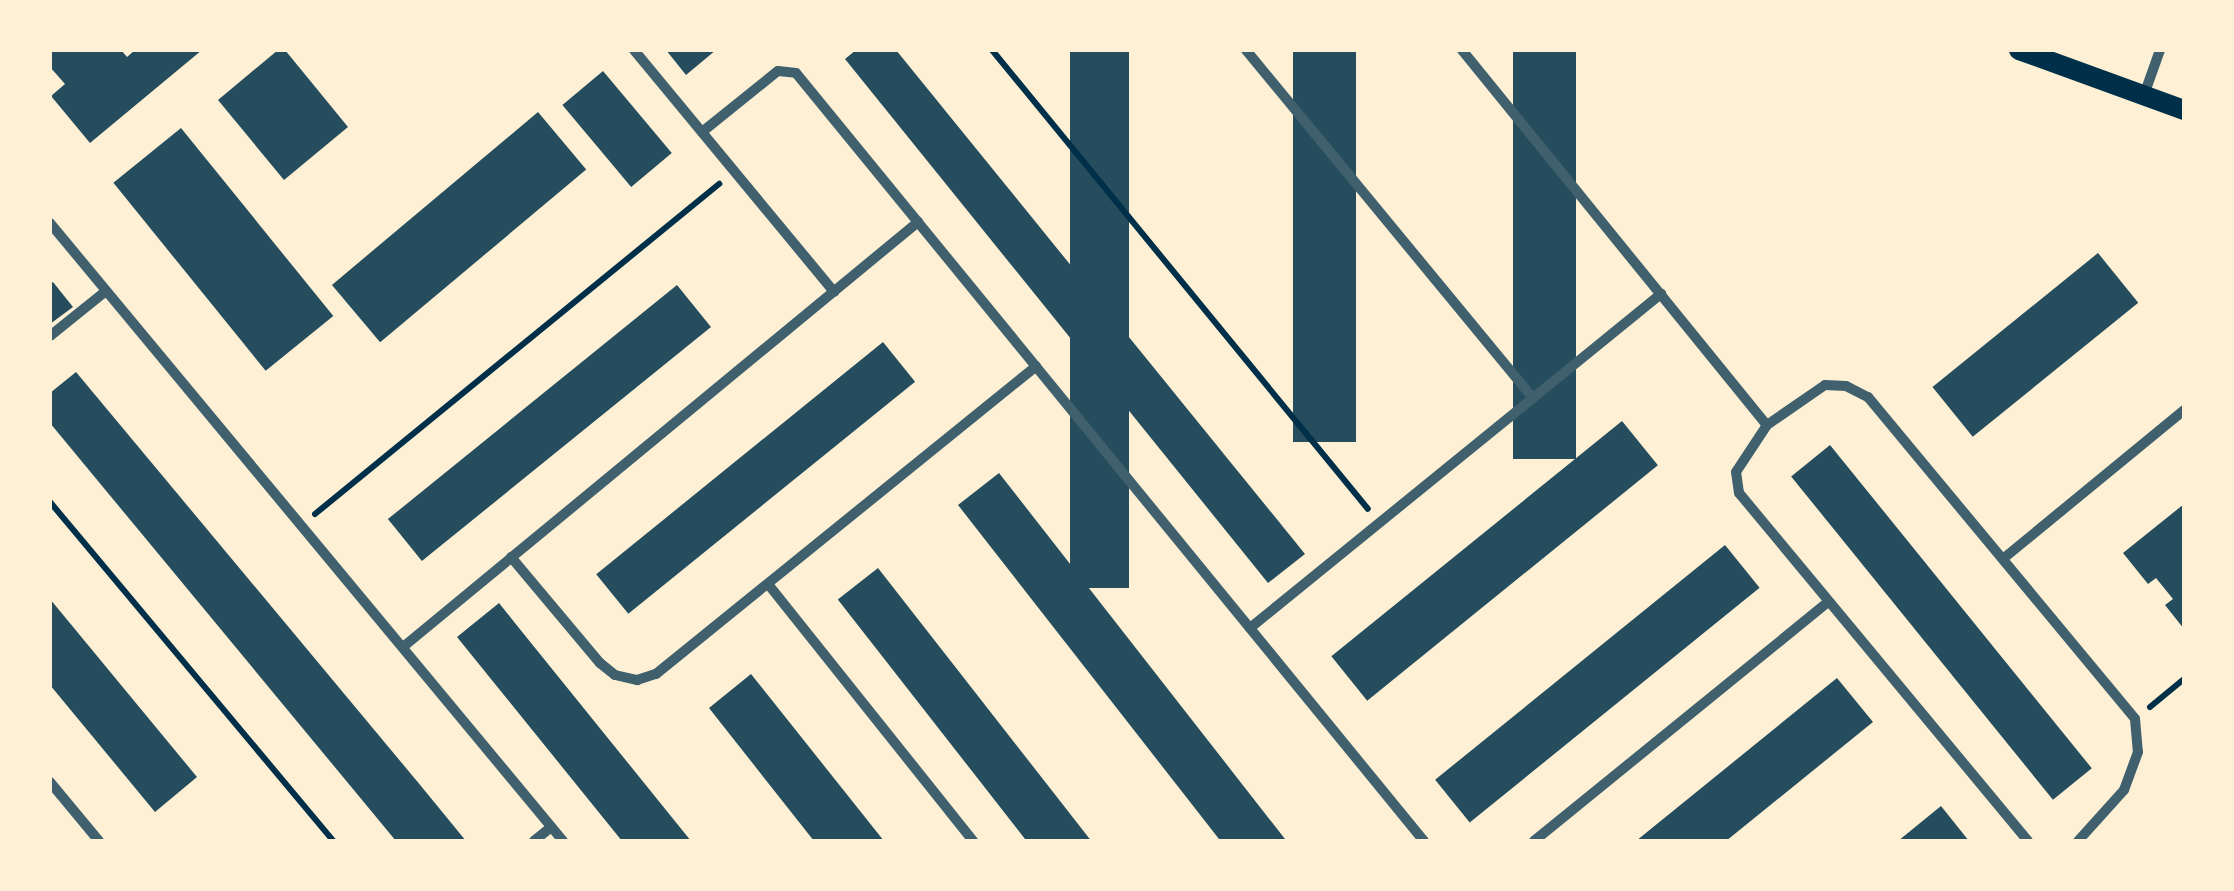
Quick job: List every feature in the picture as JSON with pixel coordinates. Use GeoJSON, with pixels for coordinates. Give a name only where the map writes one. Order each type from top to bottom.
{"type":"FeatureCollection","features":[{"type":"Feature","properties":{"kind":"main road"},"geometry":{"type":"LineString","coordinates":[[2019,50],[2184,110]]}},
{"type":"Feature","properties":{"kind":"street"},"geometry":{"type":"LineString","coordinates":[[634,50],[834,292]]}},
{"type":"Feature","properties":{"kind":"street"},"geometry":{"type":"LineString","coordinates":[[1246,50],[1533,398]]}},
{"type":"Feature","properties":{"kind":"street"},"geometry":{"type":"LineString","coordinates":[[1462,50],[1767,425]]}},
{"type":"Feature","properties":{"kind":"street"},"geometry":{"type":"LineString","coordinates":[[2144,95],[2160,50]]}},
{"type":"Feature","properties":{"kind":"street"},"geometry":{"type":"LineString","coordinates":[[702,132],[778,71],[796,73],[1424,841]]}},
{"type":"Feature","properties":{"kind":"street"},"geometry":{"type":"LineString","coordinates":[[403,647],[918,222]]}},
{"type":"Feature","properties":{"kind":"street"},"geometry":{"type":"LineString","coordinates":[[50,224],[563,841]]}},
{"type":"Feature","properties":{"kind":"street"},"geometry":{"type":"LineString","coordinates":[[50,336],[106,291]]}},
{"type":"Feature","properties":{"kind":"street"},"geometry":{"type":"LineString","coordinates":[[1250,628],[1660,294]]}},
{"type":"Feature","properties":{"kind":"street"},"geometry":{"type":"LineString","coordinates":[[511,557],[600,663],[615,675],[637,680],[656,674],[1036,366]]}},
{"type":"Feature","properties":{"kind":"street"},"geometry":{"type":"LineString","coordinates":[[2028,841],[1738,492],[1736,472],[1767,425],[1824,385],[1846,386],[1868,397],[2135,719],[2138,752],[2124,790],[2078,841]]}},
{"type":"Feature","properties":{"kind":"street"},"geometry":{"type":"LineString","coordinates":[[2004,558],[2184,410]]}},
{"type":"Feature","properties":{"kind":"street"},"geometry":{"type":"LineString","coordinates":[[768,584],[973,841]]}},
{"type":"Feature","properties":{"kind":"street"},"geometry":{"type":"LineString","coordinates":[[1534,841],[1827,602]]}},
{"type":"Feature","properties":{"kind":"street"},"geometry":{"type":"LineString","coordinates":[[50,782],[99,841]]}},
{"type":"Feature","properties":{"kind":"street"},"geometry":{"type":"LineString","coordinates":[[534,841],[551,826]]}},
{"type":"Feature","properties":{"kind":"path"},"geometry":{"type":"LineString","coordinates":[[992,50],[1379,523]]}},
{"type":"Feature","properties":{"kind":"path"},"geometry":{"type":"LineString","coordinates":[[302,524],[734,172]]}},
{"type":"Feature","properties":{"kind":"path"},"geometry":{"type":"LineString","coordinates":[[50,502],[333,841]]}},
{"type":"Feature","properties":{"kind":"path"},"geometry":{"type":"LineString","coordinates":[[2135,719],[2184,679]]}},
{"type":"Feature","properties":{"kind":"building"},"geometry":{"type":"Polygon","coordinates":[[[50,50],[121,50],[127,57],[135,50],[202,50],[90,143],[51,96],[65,84],[50,67],[50,50]]]}},
{"type":"Feature","properties":{"kind":"building"},"geometry":{"type":"Polygon","coordinates":[[[278,50],[285,50],[348,127],[284,180],[218,100],[278,50]]]}},
{"type":"Feature","properties":{"kind":"building"},"geometry":{"type":"Polygon","coordinates":[[[666,50],[716,50],[686,75],[666,50]]]}},
{"type":"Feature","properties":{"kind":"building"},"geometry":{"type":"Polygon","coordinates":[[[856,50],[896,50],[1305,554],[1268,583],[845,59],[856,50]]]}},
{"type":"Feature","properties":{"kind":"building"},"geometry":{"type":"Polygon","coordinates":[[[1070,50],[1129,50],[1129,588],[1070,588],[1070,50]]]}},
{"type":"Feature","properties":{"kind":"building"},"geometry":{"type":"Polygon","coordinates":[[[1293,50],[1356,50],[1356,442],[1293,442],[1293,50]]]}},
{"type":"Feature","properties":{"kind":"building"},"geometry":{"type":"Polygon","coordinates":[[[1513,50],[1576,50],[1576,459],[1513,459],[1513,50]]]}},
{"type":"Feature","properties":{"kind":"building"},"geometry":{"type":"Polygon","coordinates":[[[603,71],[672,153],[631,187],[562,105],[603,71]]]}},
{"type":"Feature","properties":{"kind":"building"},"geometry":{"type":"Polygon","coordinates":[[[538,112],[586,169],[380,342],[332,285],[538,112]]]}},
{"type":"Feature","properties":{"kind":"building"},"geometry":{"type":"Polygon","coordinates":[[[181,128],[333,316],[266,371],[113,183],[181,128]]]}},
{"type":"Feature","properties":{"kind":"building"},"geometry":{"type":"Polygon","coordinates":[[[2098,253],[2138,303],[1973,437],[1932,387],[2098,253]]]}},
{"type":"Feature","properties":{"kind":"building"},"geometry":{"type":"Polygon","coordinates":[[[53,282],[73,307],[50,324],[50,284],[53,282]]]}},
{"type":"Feature","properties":{"kind":"building"},"geometry":{"type":"Polygon","coordinates":[[[677,285],[711,327],[422,561],[388,519],[677,285]]]}},
{"type":"Feature","properties":{"kind":"building"},"geometry":{"type":"Polygon","coordinates":[[[883,342],[915,382],[628,614],[596,574],[883,342]]]}},
{"type":"Feature","properties":{"kind":"building"},"geometry":{"type":"Polygon","coordinates":[[[76,372],[466,841],[396,841],[50,423],[50,393],[76,372]]]}},
{"type":"Feature","properties":{"kind":"building"},"geometry":{"type":"Polygon","coordinates":[[[1622,421],[1658,465],[1367,701],[1331,656],[1622,421]]]}},
{"type":"Feature","properties":{"kind":"building"},"geometry":{"type":"Polygon","coordinates":[[[1830,445],[2092,768],[2053,800],[1791,476],[1830,445]]]}},
{"type":"Feature","properties":{"kind":"building"},"geometry":{"type":"Polygon","coordinates":[[[999,473],[1287,841],[1221,841],[958,505],[999,473]]]}},
{"type":"Feature","properties":{"kind":"building"},"geometry":{"type":"Polygon","coordinates":[[[2184,504],[2184,629],[2165,605],[2173,599],[2156,578],[2148,584],[2123,553],[2184,504]]]}},
{"type":"Feature","properties":{"kind":"building"},"geometry":{"type":"Polygon","coordinates":[[[1725,545],[1760,588],[1470,822],[1435,780],[1725,545]]]}},
{"type":"Feature","properties":{"kind":"building"},"geometry":{"type":"Polygon","coordinates":[[[878,568],[1091,841],[1027,841],[838,599],[878,568]]]}},
{"type":"Feature","properties":{"kind":"building"},"geometry":{"type":"Polygon","coordinates":[[[50,599],[197,777],[155,812],[50,685],[50,599]]]}},
{"type":"Feature","properties":{"kind":"building"},"geometry":{"type":"Polygon","coordinates":[[[499,603],[691,841],[622,841],[457,637],[499,603]]]}},
{"type":"Feature","properties":{"kind":"building"},"geometry":{"type":"Polygon","coordinates":[[[751,674],[884,841],[814,841],[709,708],[751,674]]]}},
{"type":"Feature","properties":{"kind":"building"},"geometry":{"type":"Polygon","coordinates":[[[1837,678],[1873,722],[1726,841],[1636,841],[1837,678]]]}},
{"type":"Feature","properties":{"kind":"building"},"geometry":{"type":"Polygon","coordinates":[[[1941,806],[1969,841],[1898,841],[1941,806]]]}}]}
